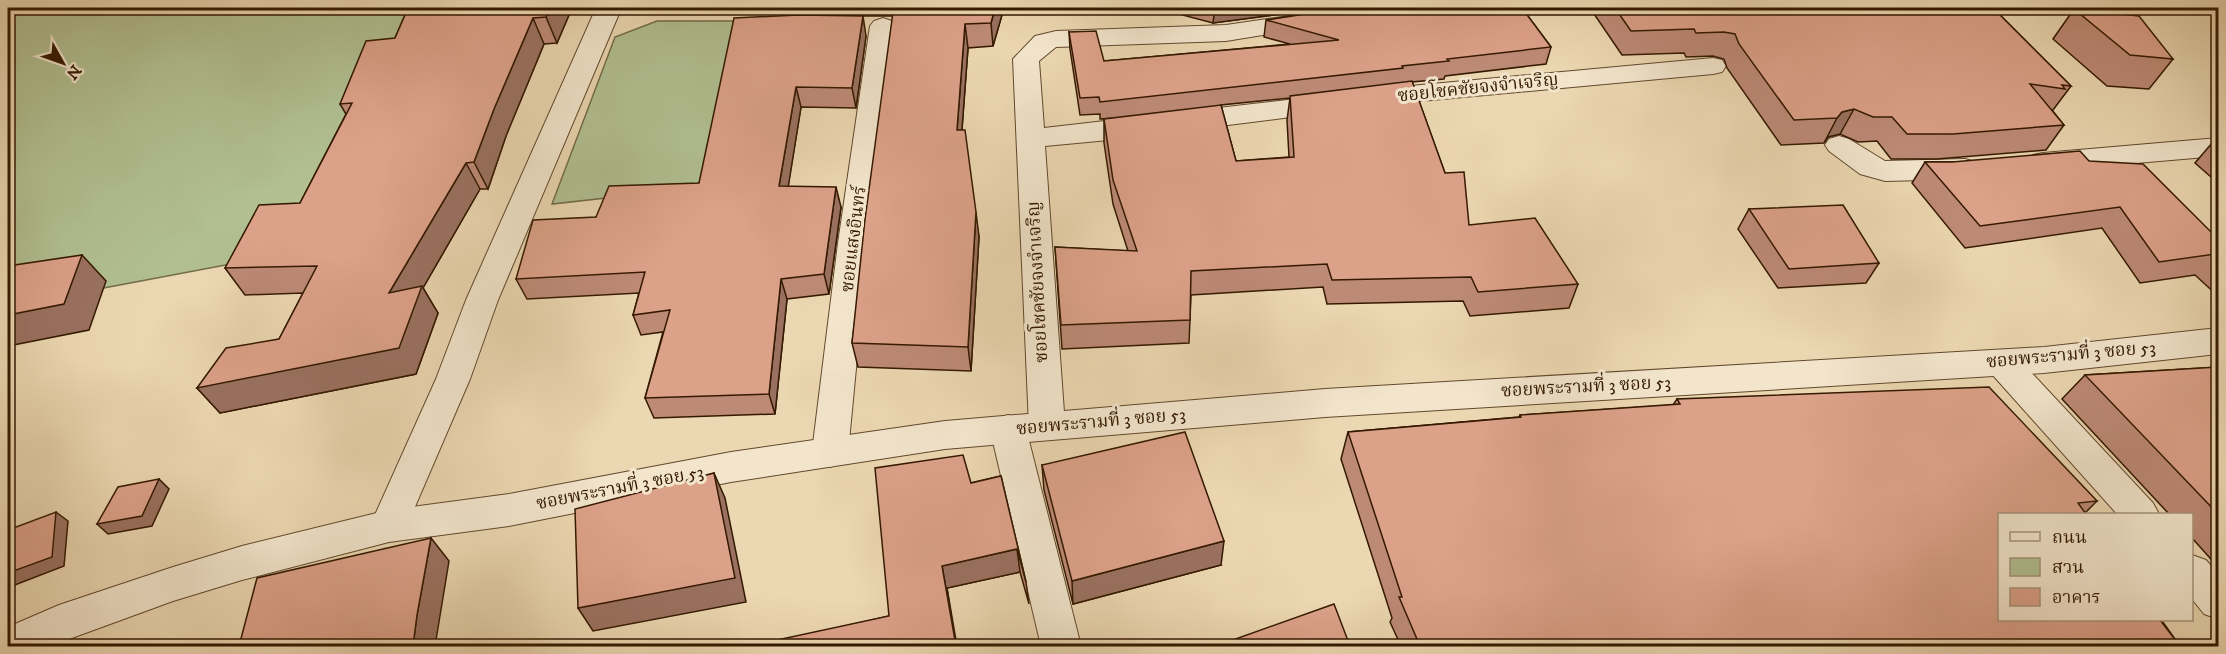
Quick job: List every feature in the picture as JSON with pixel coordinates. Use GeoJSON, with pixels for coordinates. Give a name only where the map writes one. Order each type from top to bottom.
{"type":"FeatureCollection","features":[{"type":"Feature","properties":{"kind":"street"},"geometry":{"type":"LineString","coordinates":[[389,526],[453,379],[491,280],[608,9]]}},
{"type":"Feature","properties":{"kind":"street","name":"ซอยโชคชัยจงจำเจริญ"},"geometry":{"type":"LineString","coordinates":[[1047,426],[1026,59],[1044,42],[1125,35],[1226,33],[1334,17]]}},
{"type":"Feature","properties":{"kind":"street","name":"ซอยแสงอินทร์"},"geometry":{"type":"LineString","coordinates":[[831,452],[853,243],[883,26]]}},
{"type":"Feature","properties":{"kind":"street","name":"ซอยโชคชัยจงจำเจริญ"},"geometry":{"type":"LineString","coordinates":[[1030,138],[1109,131],[1410,94],[1713,66]]}},
{"type":"Feature","properties":{"kind":"street"},"geometry":{"type":"LineString","coordinates":[[1839,145],[1870,167],[1885,171],[1937,171],[2218,147]]}},
{"type":"Feature","properties":{"kind":"street","name":"ซอยพระรามที่ 3 ซอย 53"},"geometry":{"type":"LineString","coordinates":[[8,646],[60,623],[173,584],[242,563],[389,526],[509,510],[731,467],[945,435],[1325,403],[2002,363],[2218,341]]}},
{"type":"Feature","properties":{"kind":"street"},"geometry":{"type":"LineString","coordinates":[[2002,363],[2139,513]]}},
{"type":"Feature","properties":{"kind":"street"},"geometry":{"type":"LineString","coordinates":[[1008,429],[1061,646]]}},
{"type":"Feature","properties":{"kind":"street"},"geometry":{"type":"LineString","coordinates":[[2193,573],[2218,601]]}},
{"type":"Feature","properties":{"kind":"green space"},"geometry":{"type":"Polygon","coordinates":[[[25,8],[417,8],[295,252],[8,306],[8,12],[25,8]]]}},
{"type":"Feature","properties":{"kind":"green space"},"geometry":{"type":"Polygon","coordinates":[[[657,21],[759,21],[731,184],[552,204],[615,37],[657,21]]]}},
{"type":"Feature","properties":{"kind":"building"},"geometry":{"type":"Polygon","coordinates":[[[408,8],[551,8],[546,17],[533,18],[474,162],[466,163],[389,293],[422,286],[399,348],[197,388],[226,348],[279,339],[317,266],[225,268],[259,205],[300,203],[352,103],[340,104],[366,41],[395,38],[408,8]]]}},
{"type":"Feature","properties":{"kind":"building"},"geometry":{"type":"Polygon","coordinates":[[[940,8],[995,8],[991,23],[965,24],[957,130],[965,130],[976,212],[968,347],[852,343],[865,219],[893,12],[930,12],[940,8]]]}},
{"type":"Feature","properties":{"kind":"building"},"geometry":{"type":"Polygon","coordinates":[[[1344,8],[1522,8],[1551,47],[1447,59],[1449,61],[1402,66],[1403,68],[1100,102],[1099,97],[1080,98],[1069,32],[1096,31],[1104,61],[1339,40],[1266,20],[1344,8]]]}},
{"type":"Feature","properties":{"kind":"building"},"geometry":{"type":"Polygon","coordinates":[[[1615,8],[1993,8],[2071,86],[2062,85],[2065,89],[2030,84],[2064,125],[1953,134],[1907,134],[1892,117],[1873,117],[1854,109],[1842,112],[1837,118],[1794,120],[1739,44],[1735,34],[1696,33],[1694,29],[1631,31],[1615,8]]]}},
{"type":"Feature","properties":{"kind":"building"},"geometry":{"type":"Polygon","coordinates":[[[2074,9],[2139,16],[2173,59],[2130,55],[2074,9]]]}},
{"type":"Feature","properties":{"kind":"building"},"geometry":{"type":"Polygon","coordinates":[[[799,15],[863,16],[852,88],[796,87],[779,186],[836,187],[824,274],[781,279],[769,394],[645,398],[670,310],[633,315],[645,272],[516,279],[533,220],[596,217],[609,186],[699,183],[734,18],[799,15]]]}},
{"type":"Feature","properties":{"kind":"building"},"geometry":{"type":"Polygon","coordinates":[[[1412,81],[1445,173],[1464,172],[1469,225],[1535,218],[1578,284],[1478,292],[1471,277],[1332,280],[1327,264],[1191,271],[1190,320],[1061,325],[1055,247],[1137,251],[1113,180],[1104,119],[1221,105],[1236,161],[1294,157],[1290,96],[1412,81]]]}},
{"type":"Feature","properties":{"kind":"building"},"geometry":{"type":"Polygon","coordinates":[[[2080,151],[2089,161],[2143,164],[2214,235],[2218,234],[2218,257],[2215,254],[2159,262],[2120,207],[1980,226],[1925,162],[1952,162],[2080,151]]]}},
{"type":"Feature","properties":{"kind":"building"},"geometry":{"type":"Polygon","coordinates":[[[1843,205],[1879,263],[1789,269],[1749,209],[1843,205]]]}},
{"type":"Feature","properties":{"kind":"building"},"geometry":{"type":"Polygon","coordinates":[[[82,255],[64,304],[8,315],[8,266],[82,255]]]}},
{"type":"Feature","properties":{"kind":"building"},"geometry":{"type":"Polygon","coordinates":[[[2218,367],[2218,514],[2085,375],[2218,367]]]}},
{"type":"Feature","properties":{"kind":"building"},"geometry":{"type":"Polygon","coordinates":[[[1989,387],[2097,501],[2078,503],[2085,513],[1998,513],[1998,621],[2161,621],[2180,646],[1420,646],[1399,597],[1402,597],[1348,432],[1521,417],[1520,415],[1680,404],[1677,399],[1989,387]]]}},
{"type":"Feature","properties":{"kind":"building"},"geometry":{"type":"Polygon","coordinates":[[[1185,432],[1224,541],[1072,581],[1042,465],[1185,432]]]}},
{"type":"Feature","properties":{"kind":"building"},"geometry":{"type":"Polygon","coordinates":[[[963,455],[971,483],[1001,476],[1026,582],[1017,549],[942,566],[956,646],[759,646],[758,644],[889,616],[875,468],[963,455]]]}},
{"type":"Feature","properties":{"kind":"building"},"geometry":{"type":"Polygon","coordinates":[[[714,473],[735,578],[578,608],[575,509],[714,473]]]}},
{"type":"Feature","properties":{"kind":"building"},"geometry":{"type":"Polygon","coordinates":[[[159,479],[142,516],[97,524],[118,487],[159,479]]]}},
{"type":"Feature","properties":{"kind":"building"},"geometry":{"type":"Polygon","coordinates":[[[56,512],[52,557],[8,573],[8,530],[56,512]]]}},
{"type":"Feature","properties":{"kind":"building"},"geometry":{"type":"Polygon","coordinates":[[[431,538],[413,646],[239,646],[257,578],[431,538]]]}},
{"type":"Feature","properties":{"kind":"building"},"geometry":{"type":"Polygon","coordinates":[[[1334,604],[1350,646],[1216,646],[1334,604]]]}}]}
